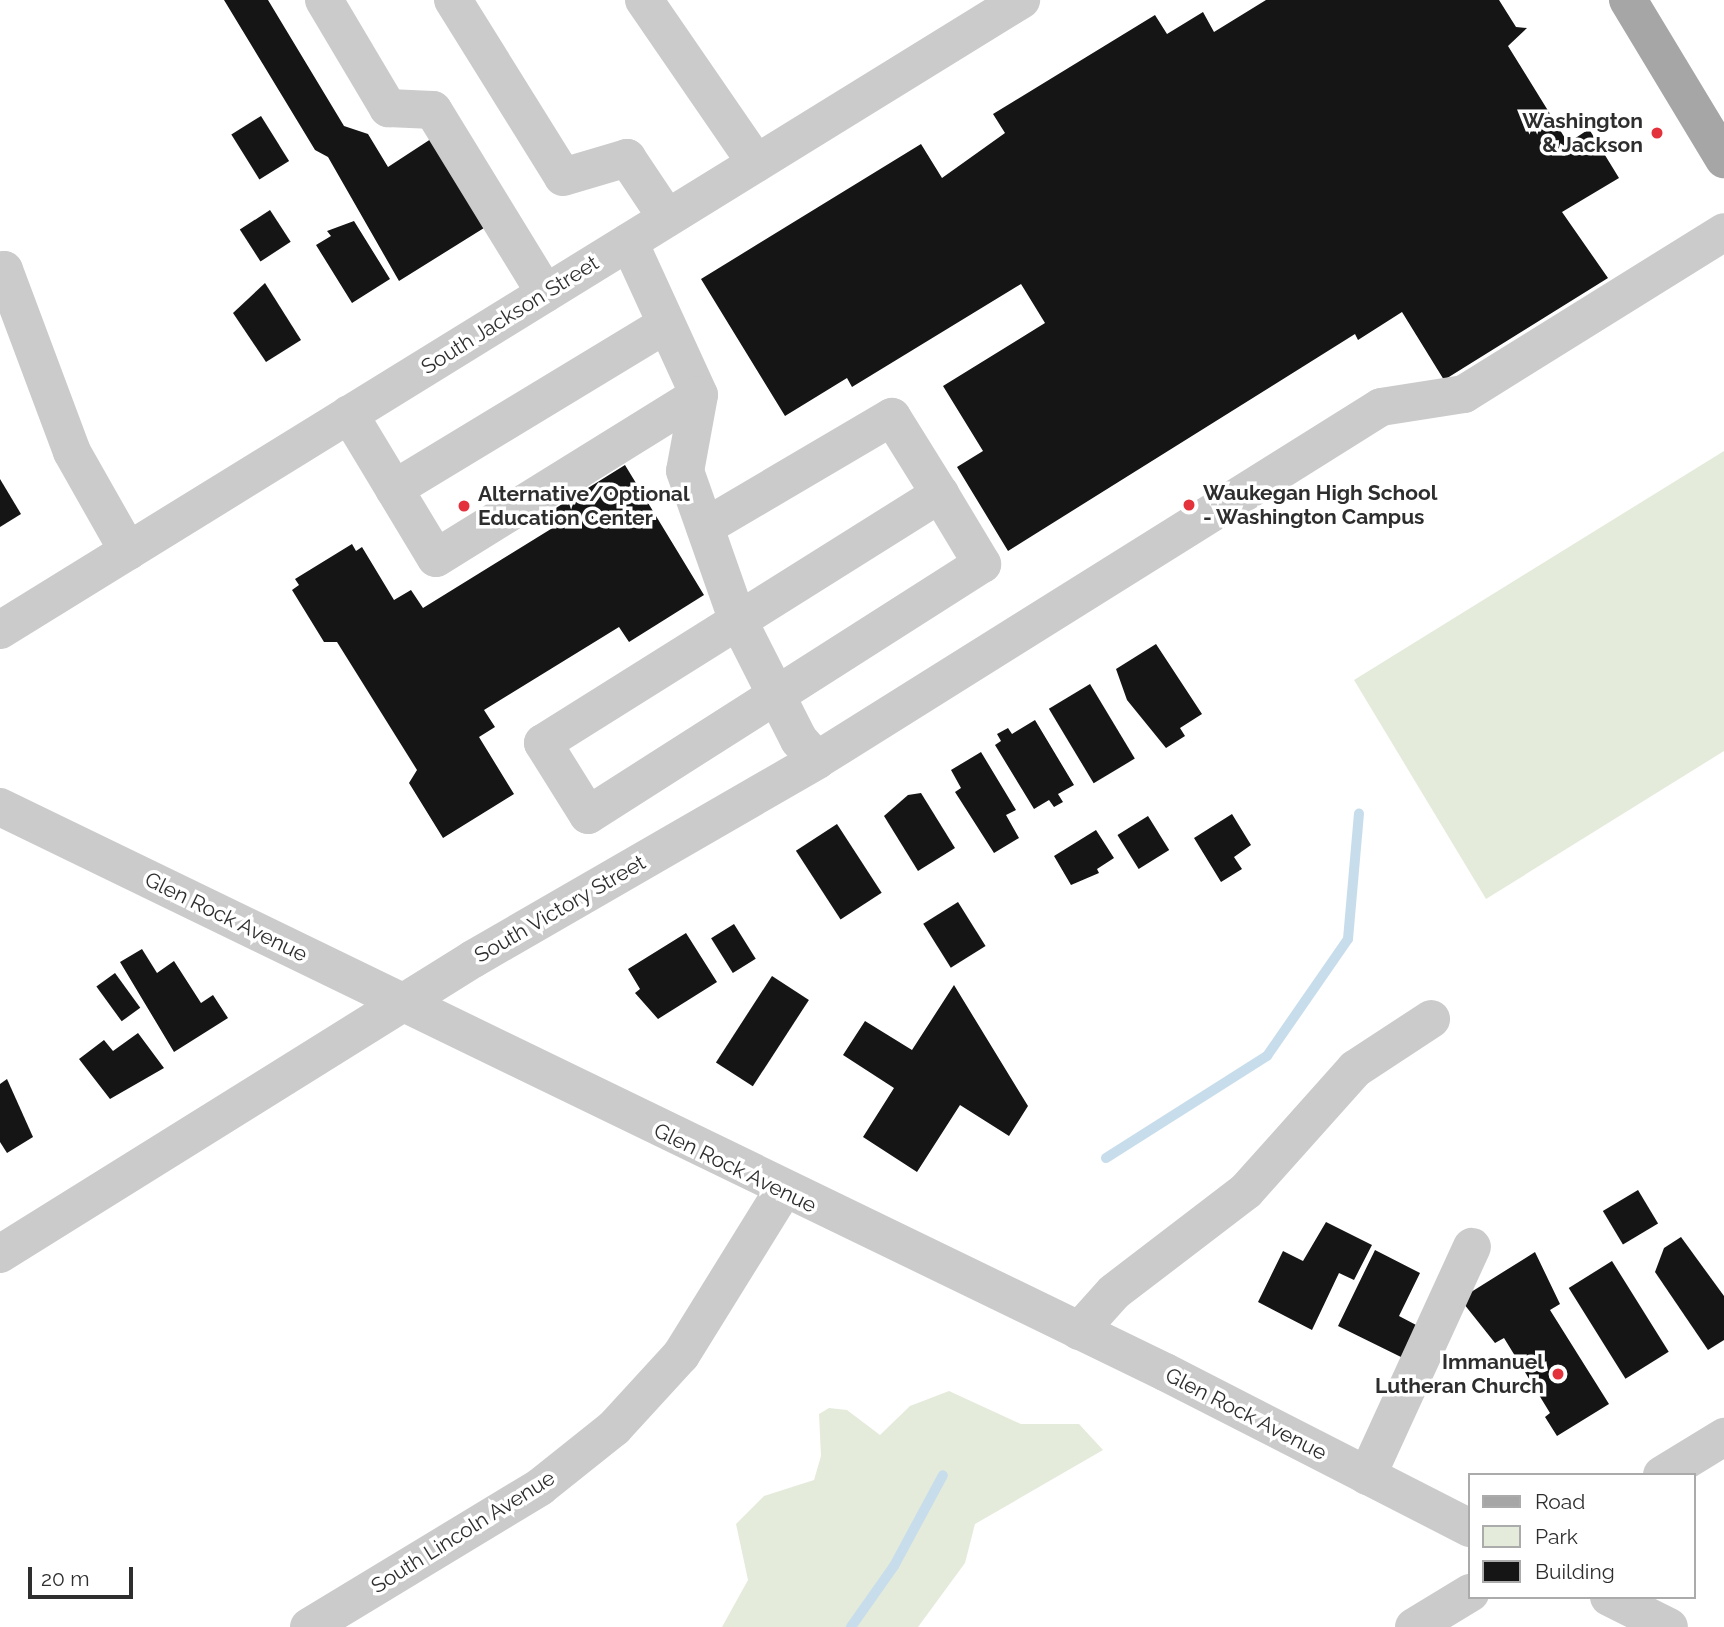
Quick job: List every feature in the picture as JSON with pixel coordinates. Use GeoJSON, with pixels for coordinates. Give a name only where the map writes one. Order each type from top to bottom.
{"type":"FeatureCollection","features":[{"type":"Feature","properties":{"kind":"main road"},"geometry":{"type":"LineString","coordinates":[[1628,0],[1724,159]]}},
{"type":"Feature","properties":{"kind":"street"},"geometry":{"type":"LineString","coordinates":[[324,0],[388,108],[433,110],[545,293]]}},
{"type":"Feature","properties":{"kind":"street"},"geometry":{"type":"LineString","coordinates":[[453,0],[563,177],[627,158],[667,218]]}},
{"type":"Feature","properties":{"kind":"street"},"geometry":{"type":"LineString","coordinates":[[644,0],[756,163]]}},
{"type":"Feature","properties":{"kind":"street","name":"South Jackson Street"},"geometry":{"type":"LineString","coordinates":[[0,630],[1021,0]]}},
{"type":"Feature","properties":{"kind":"street","name":"South Victory Street"},"geometry":{"type":"LineString","coordinates":[[0,1254],[404,1004],[817,760],[1381,407],[1464,394],[1724,232]]}},
{"type":"Feature","properties":{"kind":"street"},"geometry":{"type":"LineString","coordinates":[[629,242],[699,395],[685,471],[736,616],[776,695],[817,760]]}},
{"type":"Feature","properties":{"kind":"street"},"geometry":{"type":"LineString","coordinates":[[2,271],[72,452],[128,551]]}},
{"type":"Feature","properties":{"kind":"street"},"geometry":{"type":"LineString","coordinates":[[394,489],[666,324]]}},
{"type":"Feature","properties":{"kind":"street"},"geometry":{"type":"LineString","coordinates":[[349,414],[436,558],[699,395]]}},
{"type":"Feature","properties":{"kind":"street"},"geometry":{"type":"LineString","coordinates":[[705,527],[892,417],[940,494],[982,564],[588,815],[543,743],[736,616],[940,494]]}},
{"type":"Feature","properties":{"kind":"street","name":"Glen Rock Avenue"},"geometry":{"type":"LineString","coordinates":[[0,807],[782,1192],[1079,1331],[1468,1527]]}},
{"type":"Feature","properties":{"kind":"street"},"geometry":{"type":"LineString","coordinates":[[1079,1331],[1114,1292],[1246,1191],[1355,1069],[1431,1019]]}},
{"type":"Feature","properties":{"kind":"street","name":"South Lincoln Avenue"},"geometry":{"type":"LineString","coordinates":[[309,1627],[540,1488],[614,1428],[681,1355],[782,1192]]}},
{"type":"Feature","properties":{"kind":"street"},"geometry":{"type":"LineString","coordinates":[[1367,1476],[1472,1247]]}},
{"type":"Feature","properties":{"kind":"street"},"geometry":{"type":"LineString","coordinates":[[1665,1473],[1724,1437]]}},
{"type":"Feature","properties":{"kind":"street"},"geometry":{"type":"LineString","coordinates":[[1414,1627],[1468,1593]]}},
{"type":"Feature","properties":{"kind":"street"},"geometry":{"type":"LineString","coordinates":[[1613,1599],[1669,1627]]}},
{"type":"Feature","properties":{"kind":"green space"},"geometry":{"type":"Polygon","coordinates":[[[1724,451],[1724,751],[1486,899],[1354,680],[1724,451]]]}},
{"type":"Feature","properties":{"kind":"green space"},"geometry":{"type":"Polygon","coordinates":[[[949,1391],[1021,1424],[1079,1424],[1103,1450],[975,1524],[965,1563],[918,1627],[722,1627],[748,1580],[736,1524],[764,1496],[814,1480],[821,1456],[819,1414],[829,1408],[847,1410],[880,1435],[910,1406],[949,1391]]]}},
{"type":"Feature","properties":{"kind":"building"},"geometry":{"type":"Polygon","coordinates":[[[224,0],[268,0],[344,126],[368,134],[388,167],[437,135],[492,223],[399,281],[328,157],[315,150],[224,0]]]}},
{"type":"Feature","properties":{"kind":"building","name":"Waukegan High School - Washington Campus"},"geometry":{"type":"Polygon","coordinates":[[[1266,0],[1499,0],[1516,27],[1527,28],[1508,46],[1568,143],[1589,129],[1619,178],[1562,212],[1608,278],[1444,380],[1402,312],[1358,340],[1355,334],[1008,551],[957,467],[983,451],[943,386],[1045,323],[1021,284],[852,387],[847,378],[785,416],[701,279],[921,144],[942,178],[1005,133],[993,114],[1155,15],[1167,34],[1203,12],[1214,32],[1266,0]]]}},
{"type":"Feature","properties":{"kind":"building"},"geometry":{"type":"Polygon","coordinates":[[[261,116],[289,161],[259,179],[231,135],[261,116]]]}},
{"type":"Feature","properties":{"kind":"building"},"geometry":{"type":"Polygon","coordinates":[[[270,210],[291,242],[261,261],[240,230],[270,210]]]}},
{"type":"Feature","properties":{"kind":"building"},"geometry":{"type":"Polygon","coordinates":[[[354,221],[390,279],[352,303],[316,245],[331,236],[327,231],[354,221]]]}},
{"type":"Feature","properties":{"kind":"building"},"geometry":{"type":"Polygon","coordinates":[[[265,283],[301,340],[266,362],[233,313],[265,283]]]}},
{"type":"Feature","properties":{"kind":"building","name":"Alternative/Optional Education Center"},"geometry":{"type":"Polygon","coordinates":[[[625,465],[704,595],[629,642],[619,627],[484,710],[495,727],[479,737],[514,794],[443,838],[409,783],[417,770],[337,642],[324,642],[292,590],[299,585],[295,579],[352,544],[356,551],[362,547],[394,600],[411,590],[423,608],[559,524],[551,511],[625,465]]]}},
{"type":"Feature","properties":{"kind":"building"},"geometry":{"type":"Polygon","coordinates":[[[0,479],[21,514],[0,527],[0,479]]]}},
{"type":"Feature","properties":{"kind":"building"},"geometry":{"type":"Polygon","coordinates":[[[1156,644],[1202,714],[1180,728],[1185,736],[1166,748],[1127,700],[1116,669],[1156,644]]]}},
{"type":"Feature","properties":{"kind":"building"},"geometry":{"type":"Polygon","coordinates":[[[1090,684],[1135,759],[1094,783],[1049,709],[1090,684]]]}},
{"type":"Feature","properties":{"kind":"building"},"geometry":{"type":"Polygon","coordinates":[[[1035,720],[1074,785],[1058,794],[1063,802],[1054,807],[1049,800],[1034,809],[995,745],[1001,741],[997,734],[1008,728],[1012,734],[1035,720]]]}},
{"type":"Feature","properties":{"kind":"building"},"geometry":{"type":"Polygon","coordinates":[[[981,752],[1016,810],[1006,815],[1019,838],[994,853],[955,792],[961,788],[951,770],[981,752]]]}},
{"type":"Feature","properties":{"kind":"building"},"geometry":{"type":"Polygon","coordinates":[[[921,793],[955,848],[918,871],[884,816],[908,795],[921,793]]]}},
{"type":"Feature","properties":{"kind":"building"},"geometry":{"type":"Polygon","coordinates":[[[1232,814],[1251,845],[1234,857],[1242,869],[1221,882],[1194,838],[1232,814]]]}},
{"type":"Feature","properties":{"kind":"building"},"geometry":{"type":"Polygon","coordinates":[[[1148,816],[1169,850],[1139,869],[1117,835],[1148,816]]]}},
{"type":"Feature","properties":{"kind":"building"},"geometry":{"type":"Polygon","coordinates":[[[837,824],[882,893],[841,919],[796,851],[837,824]]]}},
{"type":"Feature","properties":{"kind":"building"},"geometry":{"type":"Polygon","coordinates":[[[1096,830],[1114,858],[1097,869],[1099,873],[1071,885],[1054,856],[1096,830]]]}},
{"type":"Feature","properties":{"kind":"building"},"geometry":{"type":"Polygon","coordinates":[[[958,902],[986,946],[951,968],[923,924],[958,902]]]}},
{"type":"Feature","properties":{"kind":"building"},"geometry":{"type":"Polygon","coordinates":[[[734,924],[756,959],[733,973],[711,938],[734,924]]]}},
{"type":"Feature","properties":{"kind":"building"},"geometry":{"type":"Polygon","coordinates":[[[686,933],[717,982],[658,1019],[635,993],[640,989],[628,969],[686,933]]]}},
{"type":"Feature","properties":{"kind":"building"},"geometry":{"type":"Polygon","coordinates":[[[142,949],[157,973],[174,961],[201,1003],[213,995],[228,1018],[174,1052],[120,962],[142,949]]]}},
{"type":"Feature","properties":{"kind":"building"},"geometry":{"type":"Polygon","coordinates":[[[115,973],[140,1008],[122,1021],[96,987],[115,973]]]}},
{"type":"Feature","properties":{"kind":"building"},"geometry":{"type":"Polygon","coordinates":[[[772,976],[809,1000],[753,1086],[716,1062],[772,976]]]}},
{"type":"Feature","properties":{"kind":"building"},"geometry":{"type":"Polygon","coordinates":[[[954,985],[1028,1106],[1009,1136],[960,1105],[917,1172],[863,1137],[894,1088],[843,1055],[865,1021],[912,1050],[954,985]]]}},
{"type":"Feature","properties":{"kind":"building"},"geometry":{"type":"Polygon","coordinates":[[[138,1033],[164,1068],[110,1099],[79,1059],[104,1040],[113,1051],[138,1033]]]}},
{"type":"Feature","properties":{"kind":"building"},"geometry":{"type":"Polygon","coordinates":[[[7,1079],[33,1137],[7,1153],[0,1142],[0,1084],[7,1079]]]}},
{"type":"Feature","properties":{"kind":"building"},"geometry":{"type":"Polygon","coordinates":[[[1638,1190],[1658,1223],[1623,1245],[1603,1211],[1638,1190]]]}},
{"type":"Feature","properties":{"kind":"building"},"geometry":{"type":"Polygon","coordinates":[[[1326,1222],[1372,1245],[1354,1280],[1339,1273],[1312,1330],[1258,1302],[1283,1251],[1303,1261],[1326,1222]]]}},
{"type":"Feature","properties":{"kind":"building"},"geometry":{"type":"Polygon","coordinates":[[[1681,1237],[1724,1296],[1724,1340],[1708,1350],[1655,1272],[1664,1248],[1681,1237]]]}},
{"type":"Feature","properties":{"kind":"building"},"geometry":{"type":"Polygon","coordinates":[[[1375,1250],[1420,1273],[1399,1316],[1418,1326],[1403,1358],[1338,1326],[1375,1250]]]}},
{"type":"Feature","properties":{"kind":"building","name":"Immanuel Lutheran Church"},"geometry":{"type":"Polygon","coordinates":[[[1535,1252],[1560,1304],[1550,1310],[1609,1404],[1557,1436],[1545,1417],[1550,1413],[1504,1338],[1495,1343],[1460,1299],[1535,1252]]]}},
{"type":"Feature","properties":{"kind":"building"},"geometry":{"type":"Polygon","coordinates":[[[1612,1261],[1669,1352],[1625,1379],[1569,1288],[1612,1261]]]}},
{"type":"Feature","properties":{"kind":"waterway"},"geometry":{"type":"LineString","coordinates":[[1106,1158],[1267,1056],[1348,939],[1359,813]]}},
{"type":"Feature","properties":{"kind":"waterway"},"geometry":{"type":"LineString","coordinates":[[851,1627],[894,1566],[943,1475]]}},
{"type":"Feature","properties":{"kind":"place","name":"Washington & Jackson"},"geometry":{"type":"Point","coordinates":[1657,133]}},
{"type":"Feature","properties":{"kind":"place","name":"Waukegan High School - Washington Campus"},"geometry":{"type":"Point","coordinates":[1189,505]}},
{"type":"Feature","properties":{"kind":"place","name":"Alternative/Optional Education Center"},"geometry":{"type":"Point","coordinates":[464,506]}},
{"type":"Feature","properties":{"kind":"place","name":"Immanuel Lutheran Church"},"geometry":{"type":"Point","coordinates":[1558,1374]}}]}
